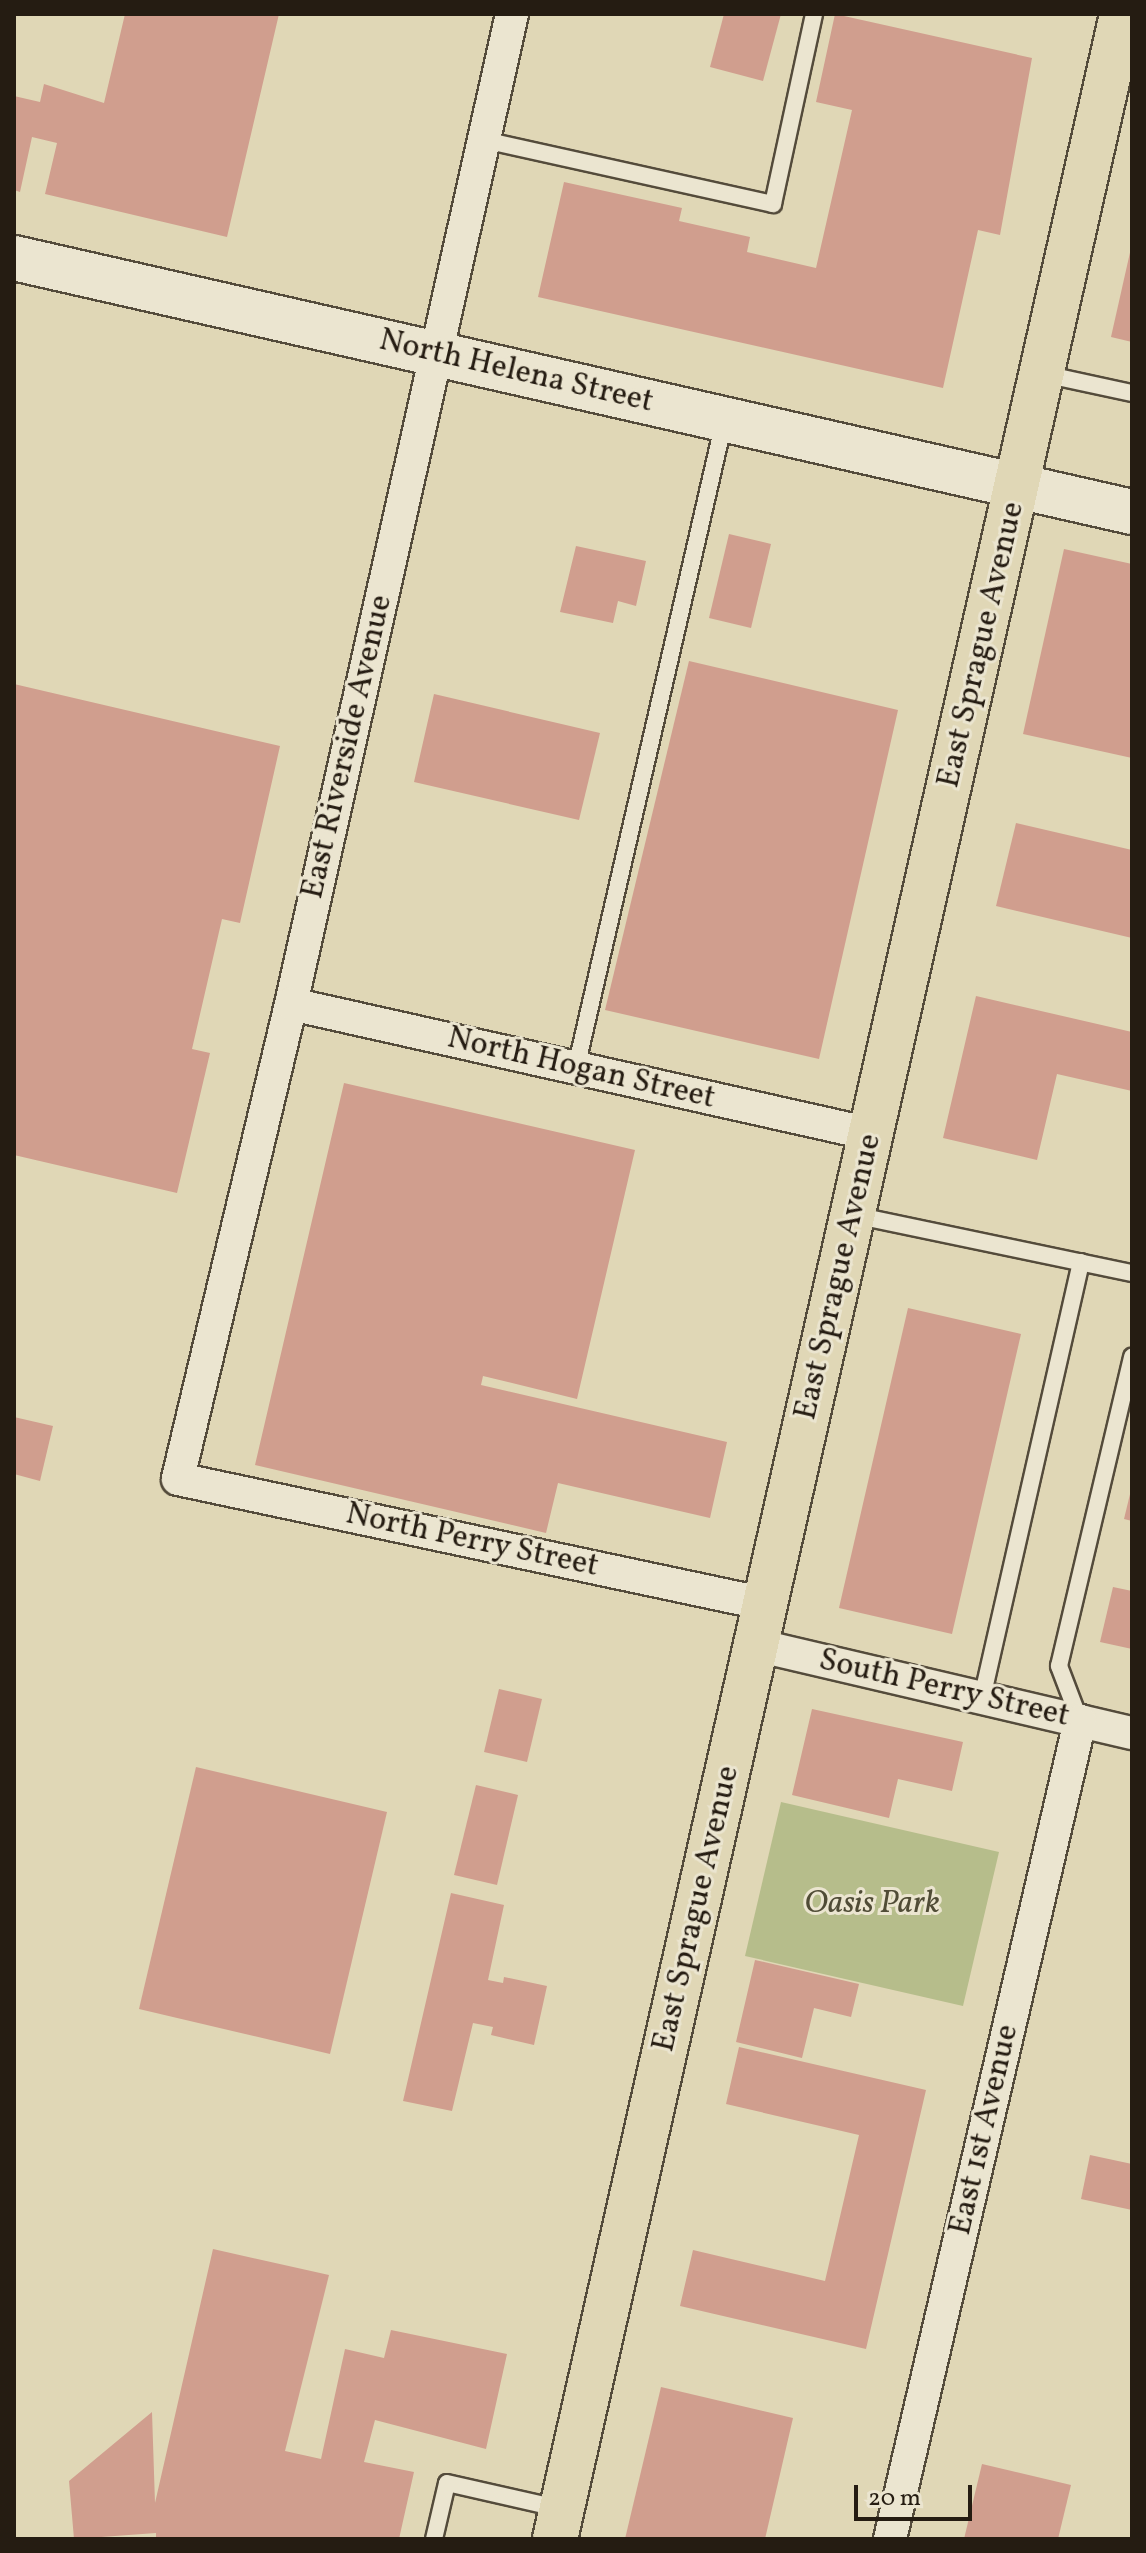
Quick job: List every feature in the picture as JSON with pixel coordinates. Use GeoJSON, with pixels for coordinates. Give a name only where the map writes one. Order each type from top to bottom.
{"type":"FeatureCollection","features":[{"type":"Feature","properties":{"kind":"main road","name":"East Sprague Avenue"},"geometry":{"type":"LineString","coordinates":[[558,2524],[1122,14]]}},
{"type":"Feature","properties":{"kind":"street","name":"East Riverside Avenue"},"geometry":{"type":"LineString","coordinates":[[178,1479],[291,1004],[512,14]]}},
{"type":"Feature","properties":{"kind":"street","name":"North Helena Street"},"geometry":{"type":"LineString","coordinates":[[14,258],[1132,512]]}},
{"type":"Feature","properties":{"kind":"street","name":"North Hogan Street"},"geometry":{"type":"LineString","coordinates":[[291,1004],[871,1134]]}},
{"type":"Feature","properties":{"kind":"street","name":"North Perry Street"},"geometry":{"type":"LineString","coordinates":[[178,1479],[761,1625]]}},
{"type":"Feature","properties":{"kind":"street","name":"South Perry Street"},"geometry":{"type":"LineString","coordinates":[[761,1625],[982,1698],[1132,1733]]}},
{"type":"Feature","properties":{"kind":"street","name":"East 1st Avenue"},"geometry":{"type":"LineString","coordinates":[[890,2539],[1080,1721]]}},
{"type":"Feature","properties":{"kind":"lane"},"geometry":{"type":"LineString","coordinates":[[484,140],[773,204],[814,14]]}},
{"type":"Feature","properties":{"kind":"lane"},"geometry":{"type":"LineString","coordinates":[[1042,374],[1132,393]]}},
{"type":"Feature","properties":{"kind":"lane"},"geometry":{"type":"LineString","coordinates":[[576,1068],[724,419]]}},
{"type":"Feature","properties":{"kind":"lane"},"geometry":{"type":"LineString","coordinates":[[853,1214],[1132,1273]]}},
{"type":"Feature","properties":{"kind":"lane"},"geometry":{"type":"LineString","coordinates":[[982,1698],[1081,1262]]}},
{"type":"Feature","properties":{"kind":"lane"},"geometry":{"type":"LineString","coordinates":[[1080,1721],[1059,1666],[1132,1356]]}},
{"type":"Feature","properties":{"kind":"lane"},"geometry":{"type":"LineString","coordinates":[[434,2539],[447,2483],[558,2524]]}},
{"type":"Feature","properties":{"kind":"green space","name":"Oasis Park"},"geometry":{"type":"Polygon","coordinates":[[[781,1802],[999,1852],[963,2006],[745,1956],[781,1802]]]}},
{"type":"Feature","properties":{"kind":"building"},"geometry":{"type":"Polygon","coordinates":[[[125,14],[279,14],[227,237],[45,194],[57,143],[32,137],[20,192],[14,190],[14,96],[40,102],[44,84],[104,103],[125,14]]]}},
{"type":"Feature","properties":{"kind":"building"},"geometry":{"type":"Polygon","coordinates":[[[724,14],[781,14],[763,81],[710,67],[724,14]]]}},
{"type":"Feature","properties":{"kind":"building"},"geometry":{"type":"Polygon","coordinates":[[[835,14],[1032,58],[1000,235],[978,230],[943,388],[538,297],[564,182],[682,208],[679,221],[750,237],[747,252],[816,268],[852,110],[816,102],[835,14]]]}},
{"type":"Feature","properties":{"kind":"building"},"geometry":{"type":"Polygon","coordinates":[[[1132,248],[1132,342],[1111,337],[1132,248]]]}},
{"type":"Feature","properties":{"kind":"building"},"geometry":{"type":"Polygon","coordinates":[[[729,534],[771,544],[751,628],[709,618],[729,534]]]}},
{"type":"Feature","properties":{"kind":"building"},"geometry":{"type":"Polygon","coordinates":[[[576,546],[646,561],[636,606],[618,601],[613,623],[560,612],[576,546]]]}},
{"type":"Feature","properties":{"kind":"building"},"geometry":{"type":"Polygon","coordinates":[[[1064,549],[1132,564],[1132,758],[1023,734],[1064,549]]]}},
{"type":"Feature","properties":{"kind":"building"},"geometry":{"type":"Polygon","coordinates":[[[689,661],[898,710],[819,1059],[605,1010],[689,661]]]}},
{"type":"Feature","properties":{"kind":"building"},"geometry":{"type":"Polygon","coordinates":[[[14,684],[280,746],[240,923],[222,919],[192,1049],[210,1053],[177,1193],[14,1155],[14,684]]]}},
{"type":"Feature","properties":{"kind":"building"},"geometry":{"type":"Polygon","coordinates":[[[434,694],[600,733],[579,820],[414,782],[434,694]]]}},
{"type":"Feature","properties":{"kind":"building"},"geometry":{"type":"Polygon","coordinates":[[[1016,823],[1132,850],[1132,938],[996,906],[1016,823]]]}},
{"type":"Feature","properties":{"kind":"building"},"geometry":{"type":"Polygon","coordinates":[[[976,996],[1132,1032],[1132,1091],[1057,1074],[1037,1160],[943,1138],[976,996]]]}},
{"type":"Feature","properties":{"kind":"building"},"geometry":{"type":"Polygon","coordinates":[[[344,1083],[635,1150],[577,1399],[483,1376],[481,1385],[727,1442],[710,1518],[558,1483],[546,1533],[255,1465],[344,1083]]]}},
{"type":"Feature","properties":{"kind":"building"},"geometry":{"type":"Polygon","coordinates":[[[908,1308],[1021,1334],[952,1634],[839,1608],[908,1308]]]}},
{"type":"Feature","properties":{"kind":"building"},"geometry":{"type":"Polygon","coordinates":[[[14,1417],[53,1426],[40,1481],[14,1474],[14,1417]]]}},
{"type":"Feature","properties":{"kind":"building"},"geometry":{"type":"Polygon","coordinates":[[[1132,1490],[1132,1521],[1124,1519],[1132,1490]]]}},
{"type":"Feature","properties":{"kind":"building"},"geometry":{"type":"Polygon","coordinates":[[[1113,1587],[1132,1591],[1132,1649],[1100,1642],[1113,1587]]]}},
{"type":"Feature","properties":{"kind":"building"},"geometry":{"type":"Polygon","coordinates":[[[499,1689],[542,1699],[527,1762],[484,1752],[499,1689]]]}},
{"type":"Feature","properties":{"kind":"building"},"geometry":{"type":"Polygon","coordinates":[[[812,1709],[963,1742],[952,1791],[898,1779],[889,1818],[792,1795],[812,1709]]]}},
{"type":"Feature","properties":{"kind":"building"},"geometry":{"type":"Polygon","coordinates":[[[196,1767],[387,1812],[330,2054],[139,2009],[196,1767]]]}},
{"type":"Feature","properties":{"kind":"building"},"geometry":{"type":"Polygon","coordinates":[[[476,1785],[518,1795],[497,1885],[454,1875],[476,1785]]]}},
{"type":"Feature","properties":{"kind":"building"},"geometry":{"type":"Polygon","coordinates":[[[451,1893],[504,1905],[488,1980],[503,1983],[504,1977],[547,1986],[534,2045],[491,2035],[493,2027],[473,2023],[452,2111],[403,2101],[451,1893]]]}},
{"type":"Feature","properties":{"kind":"building"},"geometry":{"type":"Polygon","coordinates":[[[755,1960],[859,1984],[851,2017],[814,2008],[802,2058],[736,2042],[755,1960]]]}},
{"type":"Feature","properties":{"kind":"building"},"geometry":{"type":"Polygon","coordinates":[[[739,2047],[926,2090],[866,2349],[680,2306],[693,2250],[825,2281],[859,2135],[726,2104],[739,2047]]]}},
{"type":"Feature","properties":{"kind":"building"},"geometry":{"type":"Polygon","coordinates":[[[1090,2155],[1132,2164],[1132,2210],[1081,2199],[1090,2155]]]}},
{"type":"Feature","properties":{"kind":"building"},"geometry":{"type":"Polygon","coordinates":[[[213,2249],[329,2275],[285,2451],[321,2459],[345,2349],[384,2358],[391,2330],[507,2354],[486,2449],[375,2420],[364,2462],[414,2472],[399,2539],[156,2539],[156,2533],[74,2539],[69,2481],[152,2412],[155,2503],[213,2249]]]}},
{"type":"Feature","properties":{"kind":"building"},"geometry":{"type":"Polygon","coordinates":[[[661,2387],[793,2418],[765,2539],[625,2539],[661,2387]]]}},
{"type":"Feature","properties":{"kind":"building"},"geometry":{"type":"Polygon","coordinates":[[[982,2464],[1071,2485],[1058,2539],[964,2539],[982,2464]]]}}]}
